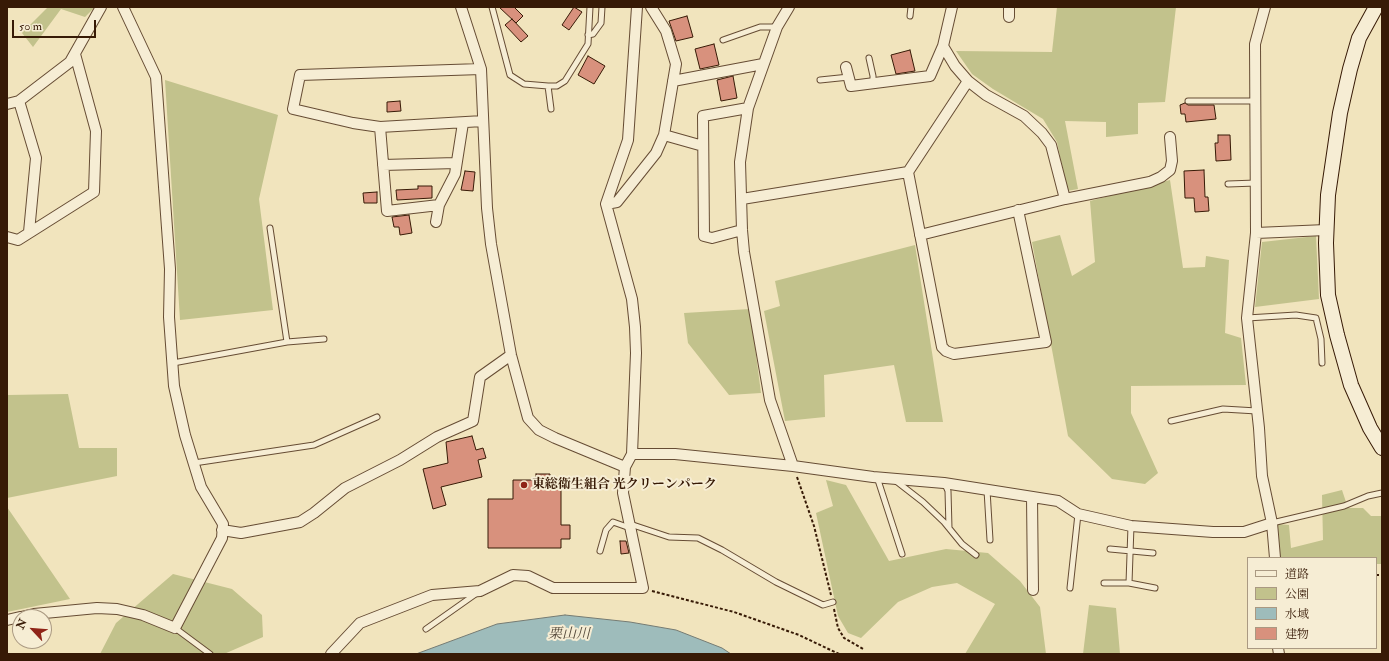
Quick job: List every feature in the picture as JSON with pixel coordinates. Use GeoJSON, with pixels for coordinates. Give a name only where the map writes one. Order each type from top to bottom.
{"type":"FeatureCollection","features":[{"type":"Feature","properties":{"kind":"street"},"geometry":{"type":"LineString","coordinates":[[7,104],[19,101],[70,62],[101,7]]}},
{"type":"Feature","properties":{"kind":"street"},"geometry":{"type":"LineString","coordinates":[[52,612],[97,608],[117,609],[143,615],[175,628],[222,538],[223,524],[202,487],[185,435],[174,386],[169,317],[170,269],[156,77],[123,7]]}},
{"type":"Feature","properties":{"kind":"street"},"geometry":{"type":"LineString","coordinates":[[461,7],[481,69],[487,208],[491,244],[511,355],[528,418],[539,430],[625,468]]}},
{"type":"Feature","properties":{"kind":"street"},"geometry":{"type":"LineString","coordinates":[[331,654],[360,623],[432,595],[480,591],[513,575],[528,576],[553,588],[643,588],[624,493],[625,468],[632,454],[636,353],[632,299],[606,204],[628,140],[637,7]]}},
{"type":"Feature","properties":{"kind":"street"},"geometry":{"type":"LineString","coordinates":[[606,204],[617,202],[656,153],[664,135],[676,64],[674,53],[666,31],[651,7]]}},
{"type":"Feature","properties":{"kind":"street"},"geometry":{"type":"LineString","coordinates":[[788,7],[777,27],[748,108],[740,162],[742,230],[770,400],[793,466]]}},
{"type":"Feature","properties":{"kind":"street"},"geometry":{"type":"LineString","coordinates":[[848,72],[851,86],[930,76],[943,46],[952,7]]}},
{"type":"Feature","properties":{"kind":"street"},"geometry":{"type":"LineString","coordinates":[[1265,7],[1255,44],[1256,233],[1247,318],[1262,476],[1272,523],[1274,557]]}},
{"type":"Feature","properties":{"kind":"street"},"geometry":{"type":"LineString","coordinates":[[1376,7],[1359,38],[1340,113],[1328,195],[1326,230],[1328,295],[1337,335],[1351,386],[1370,428],[1382,448]]}},
{"type":"Feature","properties":{"kind":"street"},"geometry":{"type":"LineString","coordinates":[[943,46],[955,66],[968,81],[986,95],[1024,116],[1042,133],[1051,145],[1065,199]]}},
{"type":"Feature","properties":{"kind":"street"},"geometry":{"type":"LineString","coordinates":[[7,237],[18,240],[94,192],[96,131],[75,54]]}},
{"type":"Feature","properties":{"kind":"street"},"geometry":{"type":"LineString","coordinates":[[673,81],[763,64]]}},
{"type":"Feature","properties":{"kind":"street"},"geometry":{"type":"LineString","coordinates":[[481,69],[300,74],[293,109],[353,124],[380,127],[483,122]]}},
{"type":"Feature","properties":{"kind":"street"},"geometry":{"type":"LineString","coordinates":[[968,81],[908,172],[942,347],[946,351],[954,354],[1046,342],[1018,210]]}},
{"type":"Feature","properties":{"kind":"street"},"geometry":{"type":"LineString","coordinates":[[19,101],[36,158],[29,232]]}},
{"type":"Feature","properties":{"kind":"street"},"geometry":{"type":"LineString","coordinates":[[742,230],[712,238],[704,236],[703,116],[748,108]]}},
{"type":"Feature","properties":{"kind":"street"},"geometry":{"type":"LineString","coordinates":[[436,222],[439,205],[454,174],[464,122]]}},
{"type":"Feature","properties":{"kind":"street"},"geometry":{"type":"LineString","coordinates":[[380,127],[387,211],[439,205]]}},
{"type":"Feature","properties":{"kind":"street"},"geometry":{"type":"LineString","coordinates":[[664,135],[703,146]]}},
{"type":"Feature","properties":{"kind":"street"},"geometry":{"type":"LineString","coordinates":[[920,235],[1065,199],[1150,182],[1161,177],[1170,170],[1170,137]]}},
{"type":"Feature","properties":{"kind":"street"},"geometry":{"type":"LineString","coordinates":[[384,165],[456,163]]}},
{"type":"Feature","properties":{"kind":"street"},"geometry":{"type":"LineString","coordinates":[[742,199],[908,172]]}},
{"type":"Feature","properties":{"kind":"street"},"geometry":{"type":"LineString","coordinates":[[1256,233],[1326,230]]}},
{"type":"Feature","properties":{"kind":"street"},"geometry":{"type":"LineString","coordinates":[[222,530],[240,533],[300,522],[314,513],[345,488],[400,460],[438,437],[473,421],[480,377],[511,355]]}},
{"type":"Feature","properties":{"kind":"street"},"geometry":{"type":"LineString","coordinates":[[632,454],[675,454],[793,466],[877,477],[944,483],[1058,501],[1078,514],[1131,526],[1213,532],[1244,532],[1272,523]]}},
{"type":"Feature","properties":{"kind":"street"},"geometry":{"type":"LineString","coordinates":[[1032,497],[1033,590]]}},
{"type":"Feature","properties":{"kind":"lane"},"geometry":{"type":"LineString","coordinates":[[492,7],[510,75],[524,84],[548,86],[557,86],[565,80],[588,44],[590,7]]}},
{"type":"Feature","properties":{"kind":"lane"},"geometry":{"type":"LineString","coordinates":[[588,35],[593,34],[601,23],[602,7]]}},
{"type":"Feature","properties":{"kind":"lane"},"geometry":{"type":"LineString","coordinates":[[910,16],[911,7]]}},
{"type":"Feature","properties":{"kind":"lane"},"geometry":{"type":"LineString","coordinates":[[723,40],[760,27],[777,27]]}},
{"type":"Feature","properties":{"kind":"lane"},"geometry":{"type":"LineString","coordinates":[[869,58],[873,83]]}},
{"type":"Feature","properties":{"kind":"lane"},"geometry":{"type":"LineString","coordinates":[[820,80],[848,72]]}},
{"type":"Feature","properties":{"kind":"lane"},"geometry":{"type":"LineString","coordinates":[[548,86],[551,110]]}},
{"type":"Feature","properties":{"kind":"lane"},"geometry":{"type":"LineString","coordinates":[[1188,101],[1256,101]]}},
{"type":"Feature","properties":{"kind":"lane"},"geometry":{"type":"LineString","coordinates":[[1228,184],[1256,182]]}},
{"type":"Feature","properties":{"kind":"lane"},"geometry":{"type":"LineString","coordinates":[[270,228],[287,342]]}},
{"type":"Feature","properties":{"kind":"lane"},"geometry":{"type":"LineString","coordinates":[[1247,318],[1296,316],[1316,318],[1321,339],[1322,363]]}},
{"type":"Feature","properties":{"kind":"lane"},"geometry":{"type":"LineString","coordinates":[[173,363],[287,342],[324,340]]}},
{"type":"Feature","properties":{"kind":"lane"},"geometry":{"type":"LineString","coordinates":[[1171,421],[1223,409],[1257,411]]}},
{"type":"Feature","properties":{"kind":"lane"},"geometry":{"type":"LineString","coordinates":[[194,463],[314,445],[377,417]]}},
{"type":"Feature","properties":{"kind":"lane"},"geometry":{"type":"LineString","coordinates":[[877,477],[902,554]]}},
{"type":"Feature","properties":{"kind":"lane"},"geometry":{"type":"LineString","coordinates":[[892,478],[923,502],[949,528],[962,544],[976,555]]}},
{"type":"Feature","properties":{"kind":"lane"},"geometry":{"type":"LineString","coordinates":[[944,483],[948,491],[949,528]]}},
{"type":"Feature","properties":{"kind":"lane"},"geometry":{"type":"LineString","coordinates":[[987,490],[990,540]]}},
{"type":"Feature","properties":{"kind":"lane"},"geometry":{"type":"LineString","coordinates":[[1272,523],[1344,506],[1368,496],[1382,493]]}},
{"type":"Feature","properties":{"kind":"lane"},"geometry":{"type":"LineString","coordinates":[[1070,588],[1078,514]]}},
{"type":"Feature","properties":{"kind":"lane"},"geometry":{"type":"LineString","coordinates":[[600,551],[606,530],[613,522],[669,537],[698,538],[722,550],[776,582],[823,605],[833,602]]}},
{"type":"Feature","properties":{"kind":"lane"},"geometry":{"type":"LineString","coordinates":[[1128,583],[1131,550],[1131,526]]}},
{"type":"Feature","properties":{"kind":"lane"},"geometry":{"type":"LineString","coordinates":[[1110,549],[1153,553]]}},
{"type":"Feature","properties":{"kind":"lane"},"geometry":{"type":"LineString","coordinates":[[1104,583],[1128,583],[1155,588]]}},
{"type":"Feature","properties":{"kind":"lane"},"geometry":{"type":"LineString","coordinates":[[426,629],[480,591]]}},
{"type":"Feature","properties":{"kind":"lane"},"geometry":{"type":"LineString","coordinates":[[175,628],[210,654]]}},
{"type":"Feature","properties":{"kind":"path"},"geometry":{"type":"LineString","coordinates":[[793,466],[814,526],[838,628],[844,638],[863,649]]}},
{"type":"Feature","properties":{"kind":"path"},"geometry":{"type":"LineString","coordinates":[[643,588],[734,612],[799,635],[839,654]]}},
{"type":"Feature","properties":{"kind":"green space"},"geometry":{"type":"Polygon","coordinates":[[[48,7],[95,7],[85,17],[61,9],[33,47],[22,33],[48,7]]]}},
{"type":"Feature","properties":{"kind":"green space"},"geometry":{"type":"Polygon","coordinates":[[[1057,7],[1176,7],[1165,102],[1138,103],[1138,134],[1106,137],[1106,122],[1065,121],[1078,189],[1067,191],[1057,142],[1043,119],[993,89],[972,74],[956,51],[1052,52],[1057,7]]]}},
{"type":"Feature","properties":{"kind":"green space"},"geometry":{"type":"Polygon","coordinates":[[[165,80],[278,115],[259,199],[273,310],[180,320],[165,80]]]}},
{"type":"Feature","properties":{"kind":"green space"},"geometry":{"type":"Polygon","coordinates":[[[1170,180],[1183,268],[1205,267],[1206,256],[1229,260],[1225,333],[1241,338],[1246,385],[1131,386],[1131,413],[1158,473],[1145,484],[1112,479],[1068,436],[1032,242],[1060,235],[1072,276],[1095,262],[1090,201],[1170,180]]]}},
{"type":"Feature","properties":{"kind":"green space"},"geometry":{"type":"Polygon","coordinates":[[[1316,236],[1319,299],[1255,307],[1262,242],[1316,236]]]}},
{"type":"Feature","properties":{"kind":"green space"},"geometry":{"type":"Polygon","coordinates":[[[915,245],[943,422],[906,422],[894,365],[824,375],[825,417],[785,421],[764,311],[780,306],[775,281],[915,245]]]}},
{"type":"Feature","properties":{"kind":"green space"},"geometry":{"type":"Polygon","coordinates":[[[750,309],[761,393],[729,395],[688,343],[684,313],[750,309]]]}},
{"type":"Feature","properties":{"kind":"green space"},"geometry":{"type":"Polygon","coordinates":[[[68,394],[79,448],[117,448],[117,476],[7,498],[7,395],[68,394]]]}},
{"type":"Feature","properties":{"kind":"green space"},"geometry":{"type":"Polygon","coordinates":[[[826,480],[846,485],[889,561],[946,549],[988,553],[1020,581],[1040,607],[1046,654],[965,654],[995,604],[957,583],[932,587],[898,602],[861,638],[848,633],[838,616],[816,513],[833,506],[826,480]]]}},
{"type":"Feature","properties":{"kind":"green space"},"geometry":{"type":"Polygon","coordinates":[[[1342,490],[1348,508],[1363,508],[1371,516],[1382,516],[1382,564],[1377,564],[1377,557],[1279,557],[1278,524],[1289,525],[1291,548],[1323,540],[1322,495],[1342,490]]]}},
{"type":"Feature","properties":{"kind":"green space"},"geometry":{"type":"Polygon","coordinates":[[[7,507],[70,599],[22,609],[12,609],[12,611],[7,612],[7,507]]]}},
{"type":"Feature","properties":{"kind":"green space"},"geometry":{"type":"Polygon","coordinates":[[[173,574],[232,589],[262,615],[263,637],[224,654],[100,654],[116,623],[173,574]]]}},
{"type":"Feature","properties":{"kind":"green space"},"geometry":{"type":"Polygon","coordinates":[[[1089,605],[1116,608],[1120,654],[1083,654],[1089,605]]]}},
{"type":"Feature","properties":{"kind":"water","name":"栗山川"},"geometry":{"type":"Polygon","coordinates":[[[565,615],[630,622],[676,630],[722,648],[731,654],[416,654],[497,624],[565,615]]]}},
{"type":"Feature","properties":{"kind":"building"},"geometry":{"type":"Polygon","coordinates":[[[499,7],[514,7],[523,16],[516,23],[499,7]]]}},
{"type":"Feature","properties":{"kind":"building"},"geometry":{"type":"Polygon","coordinates":[[[574,7],[582,12],[569,30],[562,25],[574,7]]]}},
{"type":"Feature","properties":{"kind":"building"},"geometry":{"type":"Polygon","coordinates":[[[687,16],[693,37],[676,41],[669,21],[687,16]]]}},
{"type":"Feature","properties":{"kind":"building"},"geometry":{"type":"Polygon","coordinates":[[[512,19],[528,36],[521,42],[505,25],[512,19]]]}},
{"type":"Feature","properties":{"kind":"building"},"geometry":{"type":"Polygon","coordinates":[[[714,44],[719,65],[700,69],[695,49],[714,44]]]}},
{"type":"Feature","properties":{"kind":"building"},"geometry":{"type":"Polygon","coordinates":[[[910,50],[915,71],[896,74],[891,55],[910,50]]]}},
{"type":"Feature","properties":{"kind":"building"},"geometry":{"type":"Polygon","coordinates":[[[588,56],[605,66],[594,84],[578,75],[588,56]]]}},
{"type":"Feature","properties":{"kind":"building"},"geometry":{"type":"Polygon","coordinates":[[[733,76],[737,98],[721,101],[717,80],[733,76]]]}},
{"type":"Feature","properties":{"kind":"building"},"geometry":{"type":"Polygon","coordinates":[[[400,101],[401,111],[387,112],[387,102],[400,101]]]}},
{"type":"Feature","properties":{"kind":"building"},"geometry":{"type":"Polygon","coordinates":[[[1185,103],[1188,105],[1214,105],[1216,119],[1186,122],[1185,114],[1181,114],[1180,105],[1185,103]]]}},
{"type":"Feature","properties":{"kind":"building"},"geometry":{"type":"Polygon","coordinates":[[[1218,135],[1230,135],[1231,160],[1216,161],[1215,143],[1218,143],[1218,135]]]}},
{"type":"Feature","properties":{"kind":"building"},"geometry":{"type":"Polygon","coordinates":[[[1204,170],[1205,197],[1208,197],[1209,211],[1195,212],[1194,198],[1185,198],[1184,171],[1204,170]]]}},
{"type":"Feature","properties":{"kind":"building"},"geometry":{"type":"Polygon","coordinates":[[[465,171],[475,172],[473,191],[461,190],[465,171]]]}},
{"type":"Feature","properties":{"kind":"building"},"geometry":{"type":"Polygon","coordinates":[[[418,186],[432,186],[432,198],[397,200],[396,190],[418,189],[418,186]]]}},
{"type":"Feature","properties":{"kind":"building"},"geometry":{"type":"Polygon","coordinates":[[[377,192],[377,203],[364,203],[363,193],[377,192]]]}},
{"type":"Feature","properties":{"kind":"building"},"geometry":{"type":"Polygon","coordinates":[[[409,215],[412,233],[400,235],[399,227],[394,227],[392,217],[409,215]]]}},
{"type":"Feature","properties":{"kind":"building"},"geometry":{"type":"Polygon","coordinates":[[[472,436],[476,450],[483,448],[486,458],[478,460],[482,477],[441,487],[446,505],[433,509],[423,469],[448,463],[446,442],[472,436]]]}},
{"type":"Feature","properties":{"kind":"building"},"geometry":{"type":"Polygon","coordinates":[[[536,474],[550,474],[550,480],[561,480],[561,525],[570,525],[570,539],[561,539],[561,548],[488,548],[488,499],[513,499],[513,480],[536,480],[536,474]]]}},
{"type":"Feature","properties":{"kind":"building"},"geometry":{"type":"Polygon","coordinates":[[[620,541],[626,541],[629,553],[621,554],[620,541]]]}},
{"type":"Feature","properties":{"kind":"place","name":"東総衛生組合 光クリーンパーク"},"geometry":{"type":"Point","coordinates":[524,485]}}]}
